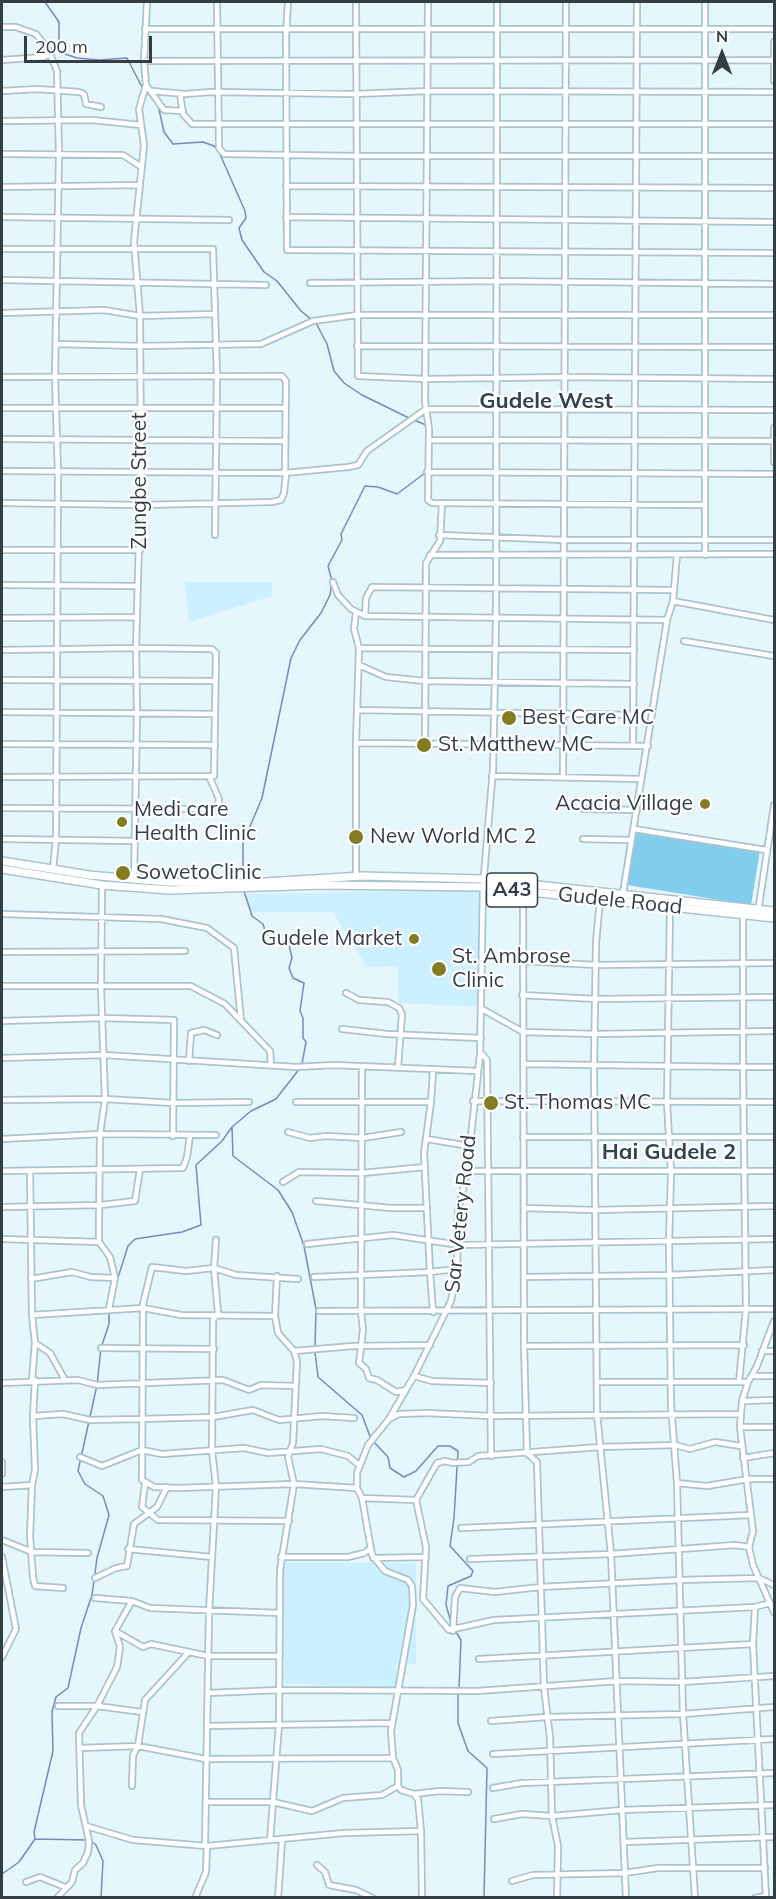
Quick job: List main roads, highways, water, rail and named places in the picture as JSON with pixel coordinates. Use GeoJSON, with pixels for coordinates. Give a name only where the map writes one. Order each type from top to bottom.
{"type":"FeatureCollection","features":[{"type":"Feature","properties":{"kind":"highway","name":"A43"},"geometry":{"type":"LineString","coordinates":[[2,861],[134,880],[249,886]]}},
{"type":"Feature","properties":{"kind":"highway","name":"A43"},"geometry":{"type":"LineString","coordinates":[[2,869],[102,885],[169,890],[229,886]]}},
{"type":"Feature","properties":{"kind":"highway","name":"Gudele Road"},"geometry":{"type":"LineString","coordinates":[[249,886],[313,878],[356,876],[483,883],[624,893],[758,912],[774,918]]}},
{"type":"Feature","properties":{"kind":"highway","name":"Gudele Road"},"geometry":{"type":"LineString","coordinates":[[249,886],[483,883],[523,891],[670,907],[743,914],[774,911]]}},
{"type":"Feature","properties":{"kind":"waterway"},"geometry":{"type":"LineString","coordinates":[[45,2],[59,22],[59,52],[77,58],[99,60],[127,58],[143,89]]}},
{"type":"Feature","properties":{"kind":"waterway"},"geometry":{"type":"LineString","coordinates":[[146,92],[154,99]]}},
{"type":"Feature","properties":{"kind":"waterway"},"geometry":{"type":"LineString","coordinates":[[158,105],[164,132],[173,144],[203,142],[214,146],[219,152],[245,211],[246,218],[239,228],[242,240],[264,272],[277,281],[301,311],[312,320]]}},
{"type":"Feature","properties":{"kind":"waterway"},"geometry":{"type":"LineString","coordinates":[[316,323],[327,344],[334,371],[344,383],[362,395],[409,418]]}},
{"type":"Feature","properties":{"kind":"waterway"},"geometry":{"type":"LineString","coordinates":[[414,420],[426,425]]}},
{"type":"Feature","properties":{"kind":"waterway"},"geometry":{"type":"LineString","coordinates":[[243,880],[243,843],[262,798],[291,658],[300,640],[321,613],[330,595],[332,581],[328,566],[342,540],[341,534],[365,486],[378,487],[397,494],[425,473]]}},
{"type":"Feature","properties":{"kind":"waterway"},"geometry":{"type":"LineString","coordinates":[[244,891],[252,916],[263,924],[266,934],[273,941],[288,941],[292,958],[289,968],[293,978],[304,983],[300,1011],[303,1018],[303,1038],[306,1042],[302,1064]]}},
{"type":"Feature","properties":{"kind":"waterway"},"geometry":{"type":"LineString","coordinates":[[116,1284],[128,1246],[135,1239],[182,1232],[201,1225],[196,1165],[222,1141],[232,1127],[251,1111],[276,1099],[300,1068]]}},
{"type":"Feature","properties":{"kind":"waterway"},"geometry":{"type":"LineString","coordinates":[[232,1127],[233,1156],[278,1190],[292,1212],[304,1246],[316,1309],[315,1347]]}},
{"type":"Feature","properties":{"kind":"waterway"},"geometry":{"type":"LineString","coordinates":[[88,1840],[35,1839],[34,1832],[53,1751],[52,1712],[56,1697],[68,1688],[81,1628],[92,1595],[97,1558],[109,1515],[103,1496],[85,1484],[78,1471],[97,1385],[101,1348],[109,1324],[109,1312]]}},
{"type":"Feature","properties":{"kind":"waterway"},"geometry":{"type":"LineString","coordinates":[[315,1352],[318,1377],[362,1415],[371,1439],[388,1457],[390,1468],[404,1477],[416,1471],[438,1446],[450,1446],[458,1451],[450,1546],[473,1571],[471,1576],[448,1586],[446,1605],[451,1622]]}},
{"type":"Feature","properties":{"kind":"waterway"},"geometry":{"type":"LineString","coordinates":[[456,1632],[461,1640],[459,1688]]}},
{"type":"Feature","properties":{"kind":"waterway"},"geometry":{"type":"LineString","coordinates":[[458,1693],[458,1723],[468,1751],[487,1768],[484,1898]]}},
{"type":"Feature","properties":{"kind":"waterway"},"geometry":{"type":"LineString","coordinates":[[2,1874],[19,1862],[35,1839]]}},
{"type":"Feature","properties":{"kind":"waterway"},"geometry":{"type":"LineString","coordinates":[[92,1842],[96,1845],[103,1861],[101,1898]]}},
{"type":"Feature","properties":{"kind":"place","name":"Best Care MC"},"geometry":{"type":"Point","coordinates":[509,718]}},
{"type":"Feature","properties":{"kind":"place","name":"St. Matthew MC"},"geometry":{"type":"Point","coordinates":[424,745]}},
{"type":"Feature","properties":{"kind":"place","name":"Acacia Village"},"geometry":{"type":"Point","coordinates":[705,804]}},
{"type":"Feature","properties":{"kind":"place","name":"Medi care Health Clinic"},"geometry":{"type":"Point","coordinates":[122,822]}},
{"type":"Feature","properties":{"kind":"place","name":"New World MC 2"},"geometry":{"type":"Point","coordinates":[356,837]}},
{"type":"Feature","properties":{"kind":"place","name":"SowetoClinic"},"geometry":{"type":"Point","coordinates":[123,873]}},
{"type":"Feature","properties":{"kind":"place","name":"Gudele Market"},"geometry":{"type":"Point","coordinates":[414,939]}},
{"type":"Feature","properties":{"kind":"place","name":"St. Ambrose Clinic"},"geometry":{"type":"Point","coordinates":[439,969]}},
{"type":"Feature","properties":{"kind":"place","name":"St. Thomas MC"},"geometry":{"type":"Point","coordinates":[491,1103]}},
{"type":"Feature","properties":{"kind":"district","name":"Gudele West"},"geometry":{"type":"Point","coordinates":[546,401]}},
{"type":"Feature","properties":{"kind":"district","name":"Hai Gudele 2"},"geometry":{"type":"Point","coordinates":[669,1152]}}]}
